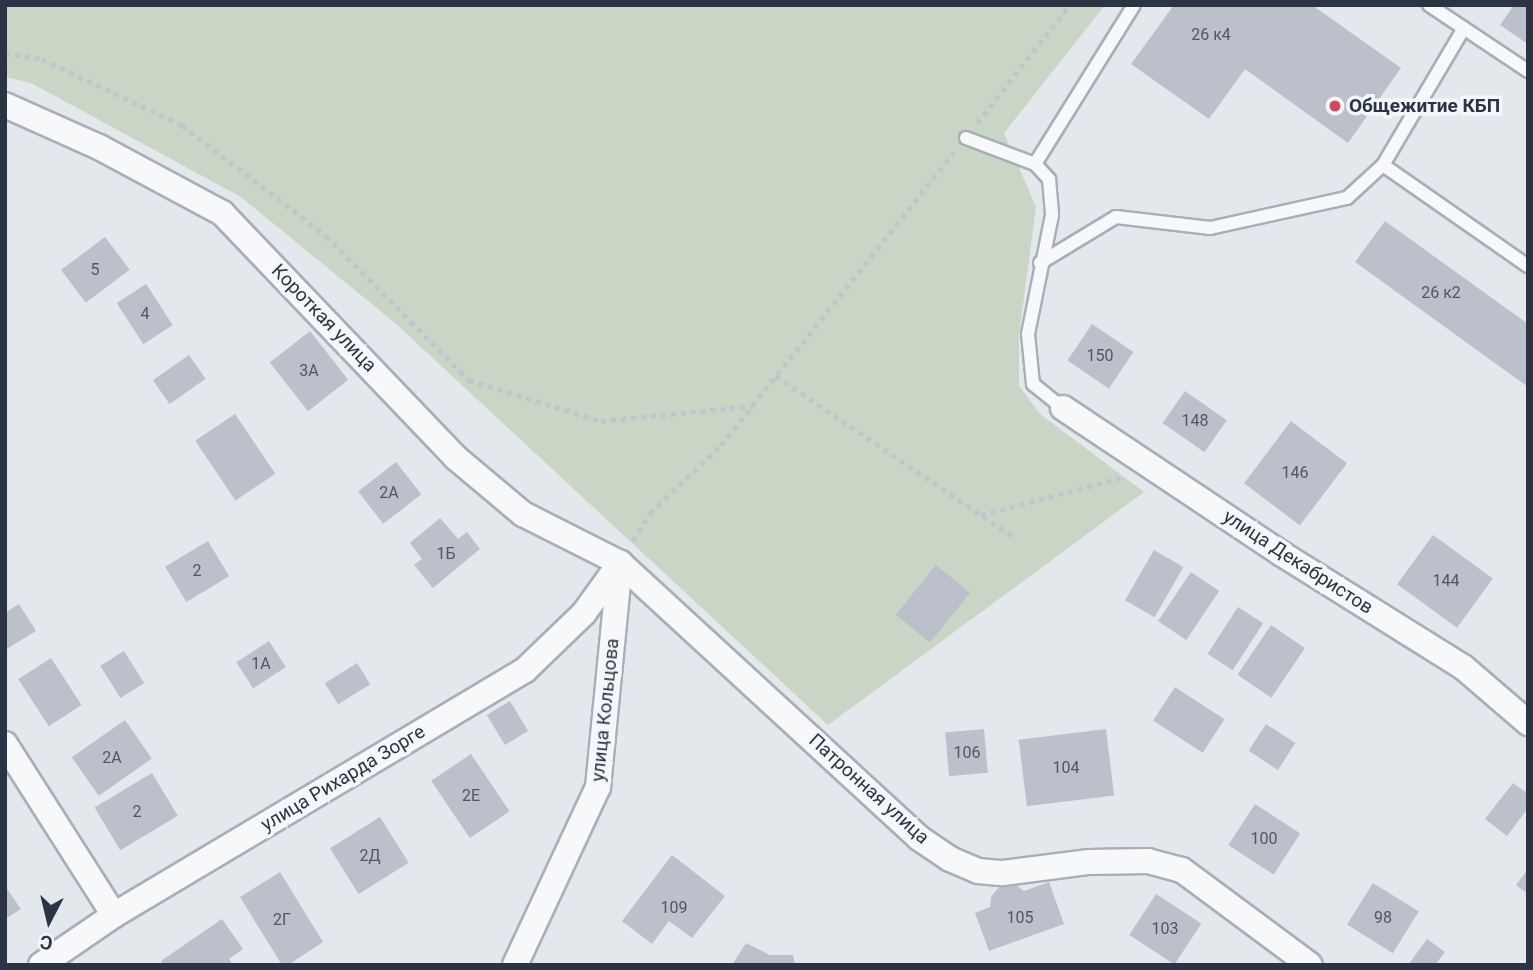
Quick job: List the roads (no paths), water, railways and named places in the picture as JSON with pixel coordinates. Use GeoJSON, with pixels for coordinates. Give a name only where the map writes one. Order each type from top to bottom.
{"type":"FeatureCollection","features":[{"type":"Feature","properties":{"kind":"street","name":"Короткая улица"},"geometry":{"type":"LineString","coordinates":[[5,104],[99,147],[222,213],[455,457],[523,514],[620,563]]}},
{"type":"Feature","properties":{"kind":"street","name":"улица Декабристов"},"geometry":{"type":"LineString","coordinates":[[1063,408],[1282,554],[1463,667],[1528,723]]}},
{"type":"Feature","properties":{"kind":"street","name":"улица Рихарда Зорге"},"geometry":{"type":"LineString","coordinates":[[41,965],[114,915],[525,670],[584,613],[620,563]]}},
{"type":"Feature","properties":{"kind":"street","name":"улица Кольцова"},"geometry":{"type":"LineString","coordinates":[[515,965],[598,787],[620,563]]}},
{"type":"Feature","properties":{"kind":"street","name":"Патронная улица"},"geometry":{"type":"LineString","coordinates":[[620,563],[919,838],[950,859],[978,871],[1003,873],[1089,862],[1148,861],[1182,870],[1310,965]]}},
{"type":"Feature","properties":{"kind":"street"},"geometry":{"type":"LineString","coordinates":[[5,744],[114,915]]}},
{"type":"Feature","properties":{"kind":"lane"},"geometry":{"type":"LineString","coordinates":[[1035,164],[1134,5]]}},
{"type":"Feature","properties":{"kind":"lane"},"geometry":{"type":"LineString","coordinates":[[1429,5],[1528,71]]}},
{"type":"Feature","properties":{"kind":"lane"},"geometry":{"type":"LineString","coordinates":[[1040,263],[1116,217],[1210,228],[1347,198],[1383,165],[1464,28]]}},
{"type":"Feature","properties":{"kind":"lane"},"geometry":{"type":"LineString","coordinates":[[966,138],[1035,164],[1049,179],[1052,215],[1040,263],[1028,334],[1032,384],[1063,408]]}},
{"type":"Feature","properties":{"kind":"lane"},"geometry":{"type":"LineString","coordinates":[[1383,165],[1528,266]]}},
{"type":"Feature","properties":{"kind":"place","name":"Общежитие КБП"},"geometry":{"type":"Point","coordinates":[1335,106]}}]}
